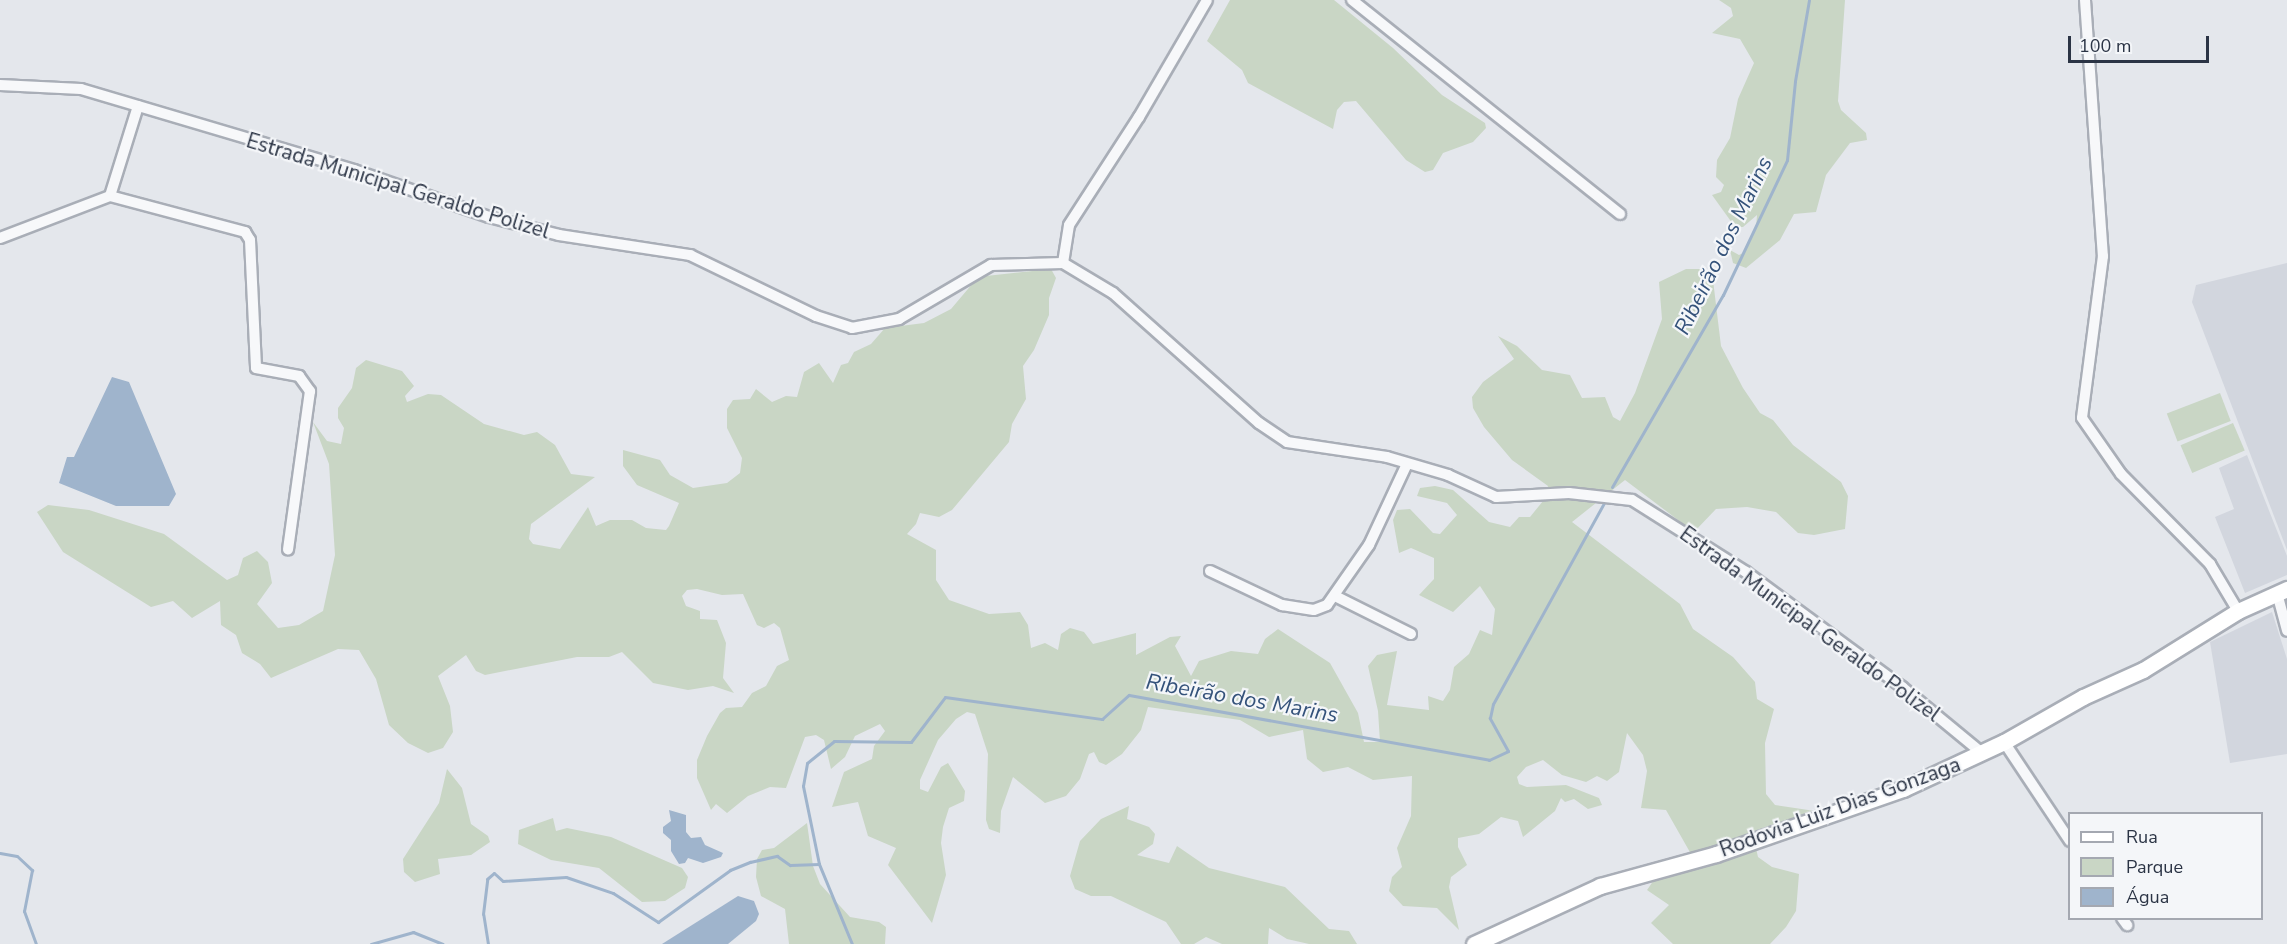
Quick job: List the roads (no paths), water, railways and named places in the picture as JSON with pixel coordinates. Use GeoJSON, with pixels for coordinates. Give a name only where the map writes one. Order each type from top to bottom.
{"type":"FeatureCollection","features":[{"type":"Feature","properties":{"kind":"main road","name":"Rodovia Luiz Dias Gonzaga"},"geometry":{"type":"LineString","coordinates":[[1474,944],[1600,886],[1706,857],[1903,789],[1982,753],[2083,697],[2143,670],[2238,611],[2282,591]]}},
{"type":"Feature","properties":{"kind":"street"},"geometry":{"type":"LineString","coordinates":[[1063,263],[1069,225],[1139,117],[1207,0]]}},
{"type":"Feature","properties":{"kind":"street"},"geometry":{"type":"LineString","coordinates":[[1352,0],[1620,214]]}},
{"type":"Feature","properties":{"kind":"street"},"geometry":{"type":"LineString","coordinates":[[2085,0],[2103,256],[2082,418],[2121,474],[2210,564],[2238,611]]}},
{"type":"Feature","properties":{"kind":"street","name":"Estrada Municipal Geraldo Polizel"},"geometry":{"type":"LineString","coordinates":[[0,85],[81,89],[354,170],[489,217],[560,235],[690,255],[816,316],[852,328],[899,319],[991,265],[1063,263],[1113,293],[1259,423],[1287,442],[1387,457],[1448,475],[1496,497],[1569,492],[1632,500],[1746,572],[1902,687],[1982,753]]}},
{"type":"Feature","properties":{"kind":"street"},"geometry":{"type":"LineString","coordinates":[[110,196],[138,106]]}},
{"type":"Feature","properties":{"kind":"street"},"geometry":{"type":"LineString","coordinates":[[0,238],[110,196],[248,236],[256,368],[299,376],[310,391],[288,549]]}},
{"type":"Feature","properties":{"kind":"street"},"geometry":{"type":"LineString","coordinates":[[1210,571],[1298,610],[1314,610],[1327,605],[1369,546],[1407,464]]}},
{"type":"Feature","properties":{"kind":"street"},"geometry":{"type":"LineString","coordinates":[[2282,591],[2287,631]]}},
{"type":"Feature","properties":{"kind":"street"},"geometry":{"type":"LineString","coordinates":[[1335,596],[1411,634]]}},
{"type":"Feature","properties":{"kind":"street"},"geometry":{"type":"LineString","coordinates":[[2004,742],[2068,838]]}},
{"type":"Feature","properties":{"kind":"water"},"geometry":{"type":"Polygon","coordinates":[[[112,377],[129,382],[176,494],[169,506],[116,506],[59,483],[67,457],[74,457],[112,377]]]}},
{"type":"Feature","properties":{"kind":"water"},"geometry":{"type":"Polygon","coordinates":[[[669,810],[686,815],[686,832],[691,838],[701,837],[705,845],[723,853],[721,857],[703,863],[688,858],[685,863],[679,864],[671,851],[671,840],[663,833],[663,827],[671,821],[669,810]]]}},
{"type":"Feature","properties":{"kind":"water"},"geometry":{"type":"Polygon","coordinates":[[[738,896],[754,901],[759,914],[756,921],[728,944],[662,944],[738,896]]]}},
{"type":"Feature","properties":{"kind":"waterway","name":"Ribeirão dos Marins"},"geometry":{"type":"LineString","coordinates":[[1612,487],[1723,295],[1787,160],[1795,81],[1809,0]]}},
{"type":"Feature","properties":{"kind":"waterway","name":"Ribeirão dos Marins"},"geometry":{"type":"LineString","coordinates":[[852,944],[819,864],[803,786],[807,763],[834,741],[911,742],[945,697],[1102,719],[1129,695],[1489,760],[1508,751],[1490,718],[1493,704],[1604,503]]}},
{"type":"Feature","properties":{"kind":"waterway"},"geometry":{"type":"LineString","coordinates":[[0,853],[17,856],[32,870],[24,911],[36,944]]}},
{"type":"Feature","properties":{"kind":"waterway"},"geometry":{"type":"LineString","coordinates":[[488,944],[483,914],[487,879],[494,873],[503,881],[566,877],[613,893],[658,922],[730,870],[750,862],[777,856],[790,865],[819,864]]}},
{"type":"Feature","properties":{"kind":"waterway"},"geometry":{"type":"LineString","coordinates":[[371,944],[413,932],[443,944]]}}]}
